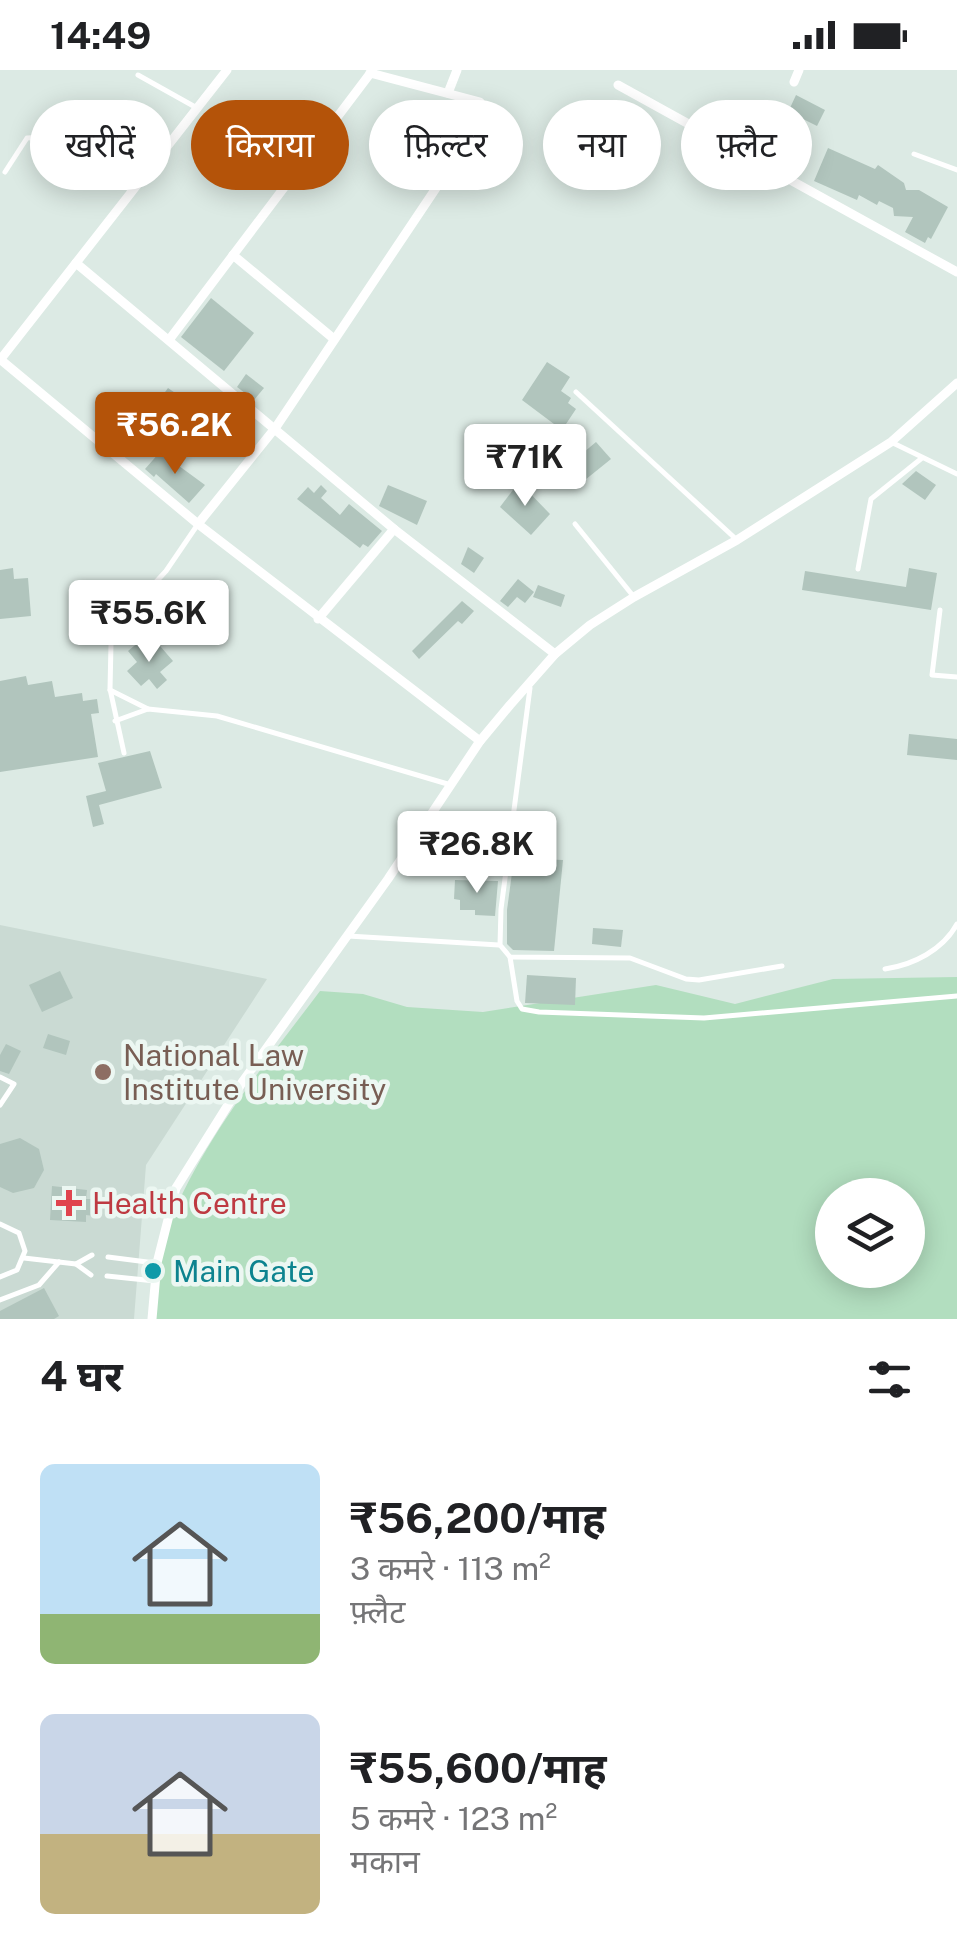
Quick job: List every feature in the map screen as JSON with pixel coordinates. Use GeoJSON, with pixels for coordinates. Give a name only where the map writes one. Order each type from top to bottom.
{"type":"FeatureCollection","features":[{"type":"Feature","properties":{"kind":"street"},"geometry":{"type":"LineString","coordinates":[[203,100],[227,70]]}},
{"type":"Feature","properties":{"kind":"street"},"geometry":{"type":"LineString","coordinates":[[448,93],[458,70]]}},
{"type":"Feature","properties":{"kind":"street"},"geometry":{"type":"LineString","coordinates":[[794,82],[799,70]]}},
{"type":"Feature","properties":{"kind":"street"},"geometry":{"type":"LineString","coordinates":[[169,340],[371,72],[480,102],[486,112],[483,120],[276,427],[198,524]]}},
{"type":"Feature","properties":{"kind":"street"},"geometry":{"type":"LineString","coordinates":[[618,85],[957,272]]}},
{"type":"Feature","properties":{"kind":"street"},"geometry":{"type":"LineString","coordinates":[[191,116],[2,355],[198,524],[480,741]]}},
{"type":"Feature","properties":{"kind":"street"},"geometry":{"type":"LineString","coordinates":[[233,255],[334,339]]}},
{"type":"Feature","properties":{"kind":"street"},"geometry":{"type":"LineString","coordinates":[[76,264],[394,529],[555,654]]}},
{"type":"Feature","properties":{"kind":"street"},"geometry":{"type":"LineString","coordinates":[[152,1319],[157,1264],[176,1188],[244,1081],[480,741],[532,680],[555,654],[590,625],[634,596],[737,540],[891,442],[957,383]]}},
{"type":"Feature","properties":{"kind":"street"},"geometry":{"type":"LineString","coordinates":[[318,619],[394,529]]}},
{"type":"Feature","properties":{"kind":"lane"},"geometry":{"type":"LineString","coordinates":[[138,76],[191,105]]}},
{"type":"Feature","properties":{"kind":"lane"},"geometry":{"type":"LineString","coordinates":[[5,172],[27,138],[43,137],[133,191]]}},
{"type":"Feature","properties":{"kind":"lane"},"geometry":{"type":"LineString","coordinates":[[914,154],[957,170]]}},
{"type":"Feature","properties":{"kind":"lane"},"geometry":{"type":"LineString","coordinates":[[576,392],[737,540]]}},
{"type":"Feature","properties":{"kind":"lane"},"geometry":{"type":"LineString","coordinates":[[891,442],[957,474]]}},
{"type":"Feature","properties":{"kind":"lane"},"geometry":{"type":"LineString","coordinates":[[858,569],[872,498],[922,458]]}},
{"type":"Feature","properties":{"kind":"lane"},"geometry":{"type":"LineString","coordinates":[[124,753],[110,690],[111,644],[120,621],[166,572],[198,524]]}},
{"type":"Feature","properties":{"kind":"lane"},"geometry":{"type":"LineString","coordinates":[[575,524],[634,596]]}},
{"type":"Feature","properties":{"kind":"lane"},"geometry":{"type":"LineString","coordinates":[[940,610],[932,675],[957,678]]}},
{"type":"Feature","properties":{"kind":"lane"},"geometry":{"type":"LineString","coordinates":[[532,680],[526,700],[501,909],[500,945],[510,957],[522,1009],[704,1018],[957,996]]}},
{"type":"Feature","properties":{"kind":"lane"},"geometry":{"type":"LineString","coordinates":[[110,690],[148,709],[216,716],[451,785]]}},
{"type":"Feature","properties":{"kind":"lane"},"geometry":{"type":"LineString","coordinates":[[115,721],[148,709]]}},
{"type":"Feature","properties":{"kind":"lane"},"geometry":{"type":"LineString","coordinates":[[885,969],[920,958],[952,934],[957,924]]}},
{"type":"Feature","properties":{"kind":"lane"},"geometry":{"type":"LineString","coordinates":[[348,936],[500,945]]}},
{"type":"Feature","properties":{"kind":"lane"},"geometry":{"type":"LineString","coordinates":[[510,957],[630,958],[699,980],[782,966]]}},
{"type":"Feature","properties":{"kind":"lane"},"geometry":{"type":"LineString","coordinates":[[0,1076],[14,1084],[0,1105]]}},
{"type":"Feature","properties":{"kind":"lane"},"geometry":{"type":"LineString","coordinates":[[0,1224],[19,1233],[25,1245],[18,1270],[0,1277]]}},
{"type":"Feature","properties":{"kind":"lane"},"geometry":{"type":"LineString","coordinates":[[76,1264],[92,1255]]}},
{"type":"Feature","properties":{"kind":"lane"},"geometry":{"type":"LineString","coordinates":[[24,1258],[76,1264],[91,1275]]}},
{"type":"Feature","properties":{"kind":"lane"},"geometry":{"type":"LineString","coordinates":[[108,1258],[157,1264]]}},
{"type":"Feature","properties":{"kind":"lane"},"geometry":{"type":"LineString","coordinates":[[0,1300],[39,1285],[59,1262]]}},
{"type":"Feature","properties":{"kind":"lane"},"geometry":{"type":"LineString","coordinates":[[107,1276],[155,1281]]}},
{"type":"Feature","properties":{"kind":"shaded area","name":"National Law Institute University"},"geometry":{"type":"Polygon","coordinates":[[[0,925],[267,979],[146,1165],[134,1319],[0,1319],[0,925]]]}},
{"type":"Feature","properties":{"kind":"green space"},"geometry":{"type":"Polygon","coordinates":[[[957,977],[957,1319],[149,1319],[159,1251],[189,1180],[251,1083],[320,991],[363,994],[407,1007],[483,1012],[656,985],[735,1004],[833,979],[957,977]]]}},
{"type":"Feature","properties":{"kind":"building"},"geometry":{"type":"Polygon","coordinates":[[[812,103],[825,110],[817,126],[812,124],[812,103]]]}},
{"type":"Feature","properties":{"kind":"building"},"geometry":{"type":"Polygon","coordinates":[[[828,148],[875,169],[878,165],[904,183],[906,190],[919,190],[948,207],[931,239],[928,237],[925,243],[905,232],[913,217],[894,216],[893,208],[879,201],[877,205],[859,195],[857,200],[814,181],[828,148]]]}},
{"type":"Feature","properties":{"kind":"building"},"geometry":{"type":"Polygon","coordinates":[[[211,298],[254,333],[224,371],[181,337],[211,298]]]}},
{"type":"Feature","properties":{"kind":"building"},"geometry":{"type":"Polygon","coordinates":[[[547,362],[570,377],[561,391],[571,398],[568,403],[576,409],[562,430],[522,400],[547,362]]]}},
{"type":"Feature","properties":{"kind":"building"},"geometry":{"type":"Polygon","coordinates":[[[246,374],[264,388],[254,400],[237,387],[246,374]]]}},
{"type":"Feature","properties":{"kind":"building"},"geometry":{"type":"Polygon","coordinates":[[[168,388],[181,397],[156,430],[144,421],[168,388]]]}},
{"type":"Feature","properties":{"kind":"building"},"geometry":{"type":"Polygon","coordinates":[[[596,442],[611,459],[585,480],[571,463],[596,442]]]}},
{"type":"Feature","properties":{"kind":"building"},"geometry":{"type":"Polygon","coordinates":[[[160,452],[205,485],[189,503],[145,469],[160,452]]]}},
{"type":"Feature","properties":{"kind":"building"},"geometry":{"type":"Polygon","coordinates":[[[916,471],[936,485],[925,500],[902,484],[916,471]]]}},
{"type":"Feature","properties":{"kind":"building"},"geometry":{"type":"Polygon","coordinates":[[[519,482],[550,514],[531,535],[500,507],[519,482]]]}},
{"type":"Feature","properties":{"kind":"building"},"geometry":{"type":"Polygon","coordinates":[[[321,485],[327,491],[321,498],[340,515],[349,504],[382,531],[368,547],[363,544],[360,548],[297,499],[308,487],[314,493],[321,485]]]}},
{"type":"Feature","properties":{"kind":"building"},"geometry":{"type":"Polygon","coordinates":[[[388,485],[427,501],[417,525],[379,506],[388,485]]]}},
{"type":"Feature","properties":{"kind":"building"},"geometry":{"type":"Polygon","coordinates":[[[468,547],[484,558],[474,573],[461,564],[468,547]]]}},
{"type":"Feature","properties":{"kind":"building"},"geometry":{"type":"Polygon","coordinates":[[[13,568],[14,579],[28,578],[31,616],[0,619],[0,570],[13,568]]]}},
{"type":"Feature","properties":{"kind":"building"},"geometry":{"type":"Polygon","coordinates":[[[909,568],[937,573],[931,610],[802,590],[805,571],[906,587],[909,568]]]}},
{"type":"Feature","properties":{"kind":"building"},"geometry":{"type":"Polygon","coordinates":[[[518,579],[534,592],[525,603],[517,597],[508,607],[500,601],[518,579]]]}},
{"type":"Feature","properties":{"kind":"building"},"geometry":{"type":"Polygon","coordinates":[[[538,585],[565,595],[561,607],[533,597],[538,585]]]}},
{"type":"Feature","properties":{"kind":"building"},"geometry":{"type":"Polygon","coordinates":[[[462,601],[474,611],[419,659],[412,651],[462,601]]]}},
{"type":"Feature","properties":{"kind":"building"},"geometry":{"type":"Polygon","coordinates":[[[140,641],[150,653],[160,646],[173,661],[160,672],[167,680],[157,689],[149,679],[141,686],[127,671],[137,662],[128,651],[140,641]]]}},
{"type":"Feature","properties":{"kind":"building"},"geometry":{"type":"Polygon","coordinates":[[[26,676],[28,685],[52,681],[55,697],[82,693],[83,701],[97,699],[99,713],[91,714],[98,757],[0,772],[0,681],[26,676]]]}},
{"type":"Feature","properties":{"kind":"building"},"geometry":{"type":"Polygon","coordinates":[[[909,734],[957,739],[957,760],[907,755],[909,734]]]}},
{"type":"Feature","properties":{"kind":"building"},"geometry":{"type":"Polygon","coordinates":[[[150,751],[162,788],[99,805],[104,824],[93,827],[86,796],[106,791],[98,763],[150,751]]]}},
{"type":"Feature","properties":{"kind":"building"},"geometry":{"type":"Polygon","coordinates":[[[514,858],[563,860],[554,951],[513,950],[507,944],[514,858]]]}},
{"type":"Feature","properties":{"kind":"building"},"geometry":{"type":"Polygon","coordinates":[[[455,880],[498,881],[495,916],[460,910],[460,900],[454,899],[455,880]]]}},
{"type":"Feature","properties":{"kind":"building"},"geometry":{"type":"Polygon","coordinates":[[[593,928],[623,930],[621,947],[592,944],[593,928]]]}},
{"type":"Feature","properties":{"kind":"building"},"geometry":{"type":"Polygon","coordinates":[[[60,971],[73,998],[42,1012],[29,985],[60,971]]]}},
{"type":"Feature","properties":{"kind":"building"},"geometry":{"type":"Polygon","coordinates":[[[527,975],[576,978],[575,1005],[525,1003],[527,975]]]}},
{"type":"Feature","properties":{"kind":"building"},"geometry":{"type":"Polygon","coordinates":[[[48,1034],[70,1041],[66,1055],[43,1048],[48,1034]]]}},
{"type":"Feature","properties":{"kind":"building"},"geometry":{"type":"Polygon","coordinates":[[[6,1044],[21,1051],[9,1074],[0,1071],[0,1055],[6,1044]]]}},
{"type":"Feature","properties":{"kind":"building"},"geometry":{"type":"Polygon","coordinates":[[[20,1138],[39,1149],[44,1170],[34,1188],[13,1193],[0,1187],[0,1144],[20,1138]]]}},
{"type":"Feature","properties":{"kind":"building"},"geometry":{"type":"Polygon","coordinates":[[[52,1186],[87,1190],[86,1199],[95,1199],[94,1216],[86,1215],[86,1222],[50,1220],[52,1186]]]}},
{"type":"Feature","properties":{"kind":"building"},"geometry":{"type":"Polygon","coordinates":[[[44,1288],[59,1316],[0,1319],[0,1311],[44,1288]]]}},
{"type":"Feature","properties":{"kind":"place","name":"National Law Institute University"},"geometry":{"type":"Point","coordinates":[103,1072]}},
{"type":"Feature","properties":{"kind":"place","name":"Health Centre"},"geometry":{"type":"Point","coordinates":[69,1203]}},
{"type":"Feature","properties":{"kind":"place","name":"Main Gate"},"geometry":{"type":"Point","coordinates":[153,1271]}}]}
